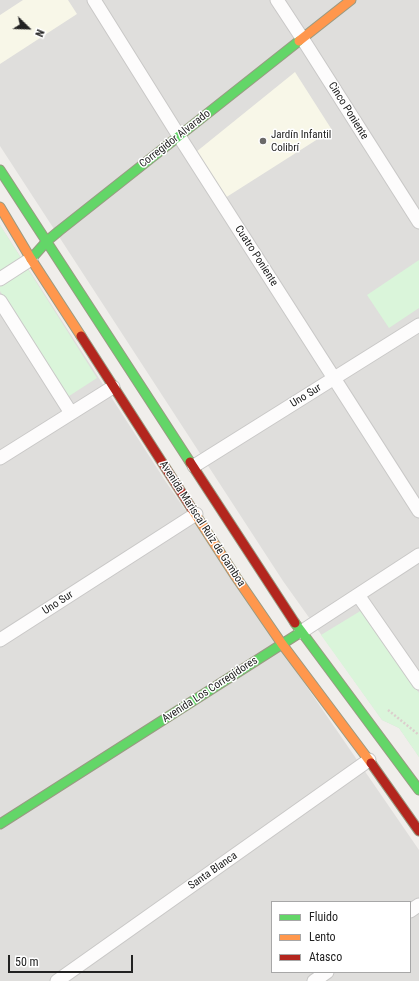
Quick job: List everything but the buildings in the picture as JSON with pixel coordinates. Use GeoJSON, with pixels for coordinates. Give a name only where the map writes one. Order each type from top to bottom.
{"type":"FeatureCollection","features":[{"type":"Feature","properties":{"kind":"main road","name":"Corregidor Alvarado"},"geometry":{"type":"LineString","coordinates":[[31,260],[47,242],[351,0]]}},
{"type":"Feature","properties":{"kind":"main road"},"geometry":{"type":"LineString","coordinates":[[0,170],[301,632],[419,790]]}},
{"type":"Feature","properties":{"kind":"main road","name":"Avenida Mariscal Ruiz de Gamboa"},"geometry":{"type":"LineString","coordinates":[[0,207],[31,260],[236,577],[282,644],[369,760],[419,830]]}},
{"type":"Feature","properties":{"kind":"main road","name":"Avenida Los Corregidores"},"geometry":{"type":"LineString","coordinates":[[0,824],[301,632]]}},
{"type":"Feature","properties":{"kind":"street","name":"Cuatro Poniente"},"geometry":{"type":"LineString","coordinates":[[94,0],[179,136],[419,511]]}},
{"type":"Feature","properties":{"kind":"street","name":"Cinco Poniente"},"geometry":{"type":"LineString","coordinates":[[277,0],[419,222]]}},
{"type":"Feature","properties":{"kind":"street","name":"Corregidor Alvarado"},"geometry":{"type":"LineString","coordinates":[[0,279],[31,260]]}},
{"type":"Feature","properties":{"kind":"street"},"geometry":{"type":"LineString","coordinates":[[0,301],[71,413]]}},
{"type":"Feature","properties":{"kind":"street","name":"Uno Sur"},"geometry":{"type":"LineString","coordinates":[[194,466],[419,325]]}},
{"type":"Feature","properties":{"kind":"street"},"geometry":{"type":"LineString","coordinates":[[0,458],[113,387]]}},
{"type":"Feature","properties":{"kind":"street","name":"Uno Sur"},"geometry":{"type":"LineString","coordinates":[[1,636],[196,514]]}},
{"type":"Feature","properties":{"kind":"street","name":"Avenida Los Corregidores"},"geometry":{"type":"LineString","coordinates":[[301,632],[419,555]]}},
{"type":"Feature","properties":{"kind":"street"},"geometry":{"type":"LineString","coordinates":[[358,595],[419,683]]}},
{"type":"Feature","properties":{"kind":"street","name":"Santa Blanca"},"geometry":{"type":"LineString","coordinates":[[57,981],[73,977],[369,760]]}},
{"type":"Feature","properties":{"kind":"street"},"geometry":{"type":"LineString","coordinates":[[314,981],[326,973]]}},
{"type":"Feature","properties":{"kind":"path"},"geometry":{"type":"LineString","coordinates":[[388,710],[419,735]]}},
{"type":"Feature","properties":{"kind":"shaded area"},"geometry":{"type":"Polygon","coordinates":[[[0,0],[419,0],[419,757],[399,728],[382,720],[283,581],[0,146],[0,0]]]}},
{"type":"Feature","properties":{"kind":"shaded area"},"geometry":{"type":"Polygon","coordinates":[[[23,0],[68,0],[77,14],[0,64],[0,15],[23,0]]]}},
{"type":"Feature","properties":{"kind":"shaded area","name":"Jardín Infantil Colibrí"},"geometry":{"type":"Polygon","coordinates":[[[295,72],[332,130],[225,198],[196,152],[295,72]]]}},
{"type":"Feature","properties":{"kind":"shaded area"},"geometry":{"type":"Polygon","coordinates":[[[0,225],[166,482],[419,850],[419,981],[0,981],[0,225]]]}},
{"type":"Feature","properties":{"kind":"green space"},"geometry":{"type":"Polygon","coordinates":[[[0,225],[97,378],[66,398],[0,291],[0,225]]]}},
{"type":"Feature","properties":{"kind":"green space"},"geometry":{"type":"Polygon","coordinates":[[[419,260],[419,308],[389,328],[367,295],[419,260]]]}},
{"type":"Feature","properties":{"kind":"green space"},"geometry":{"type":"Polygon","coordinates":[[[362,610],[419,693],[419,757],[399,728],[382,720],[321,635],[362,610]]]}},
{"type":"Feature","properties":{"kind":"traffic: fast"},"geometry":{"type":"LineString","coordinates":[[31,259],[47,241],[59,231],[299,41]]}},
{"type":"Feature","properties":{"kind":"traffic: fast"},"geometry":{"type":"LineString","coordinates":[[0,170],[190,462]]}},
{"type":"Feature","properties":{"kind":"traffic: fast"},"geometry":{"type":"LineString","coordinates":[[295,623],[419,790]]}},
{"type":"Feature","properties":{"kind":"traffic: fast"},"geometry":{"type":"LineString","coordinates":[[0,824],[301,632]]}},
{"type":"Feature","properties":{"kind":"traffic: slow"},"geometry":{"type":"LineString","coordinates":[[299,41],[351,0]]}},
{"type":"Feature","properties":{"kind":"traffic: slow"},"geometry":{"type":"LineString","coordinates":[[0,207],[31,259],[81,336]]}},
{"type":"Feature","properties":{"kind":"traffic: slow"},"geometry":{"type":"LineString","coordinates":[[192,509],[282,644],[371,763]]}},
{"type":"Feature","properties":{"kind":"traffic: jam"},"geometry":{"type":"LineString","coordinates":[[81,336],[192,509]]}},
{"type":"Feature","properties":{"kind":"traffic: jam"},"geometry":{"type":"LineString","coordinates":[[190,462],[295,623]]}},
{"type":"Feature","properties":{"kind":"traffic: jam"},"geometry":{"type":"LineString","coordinates":[[371,763],[419,831]]}},
{"type":"Feature","properties":{"kind":"place","name":"Jardín Infantil Colibrí"},"geometry":{"type":"Point","coordinates":[263,141]}}]}
